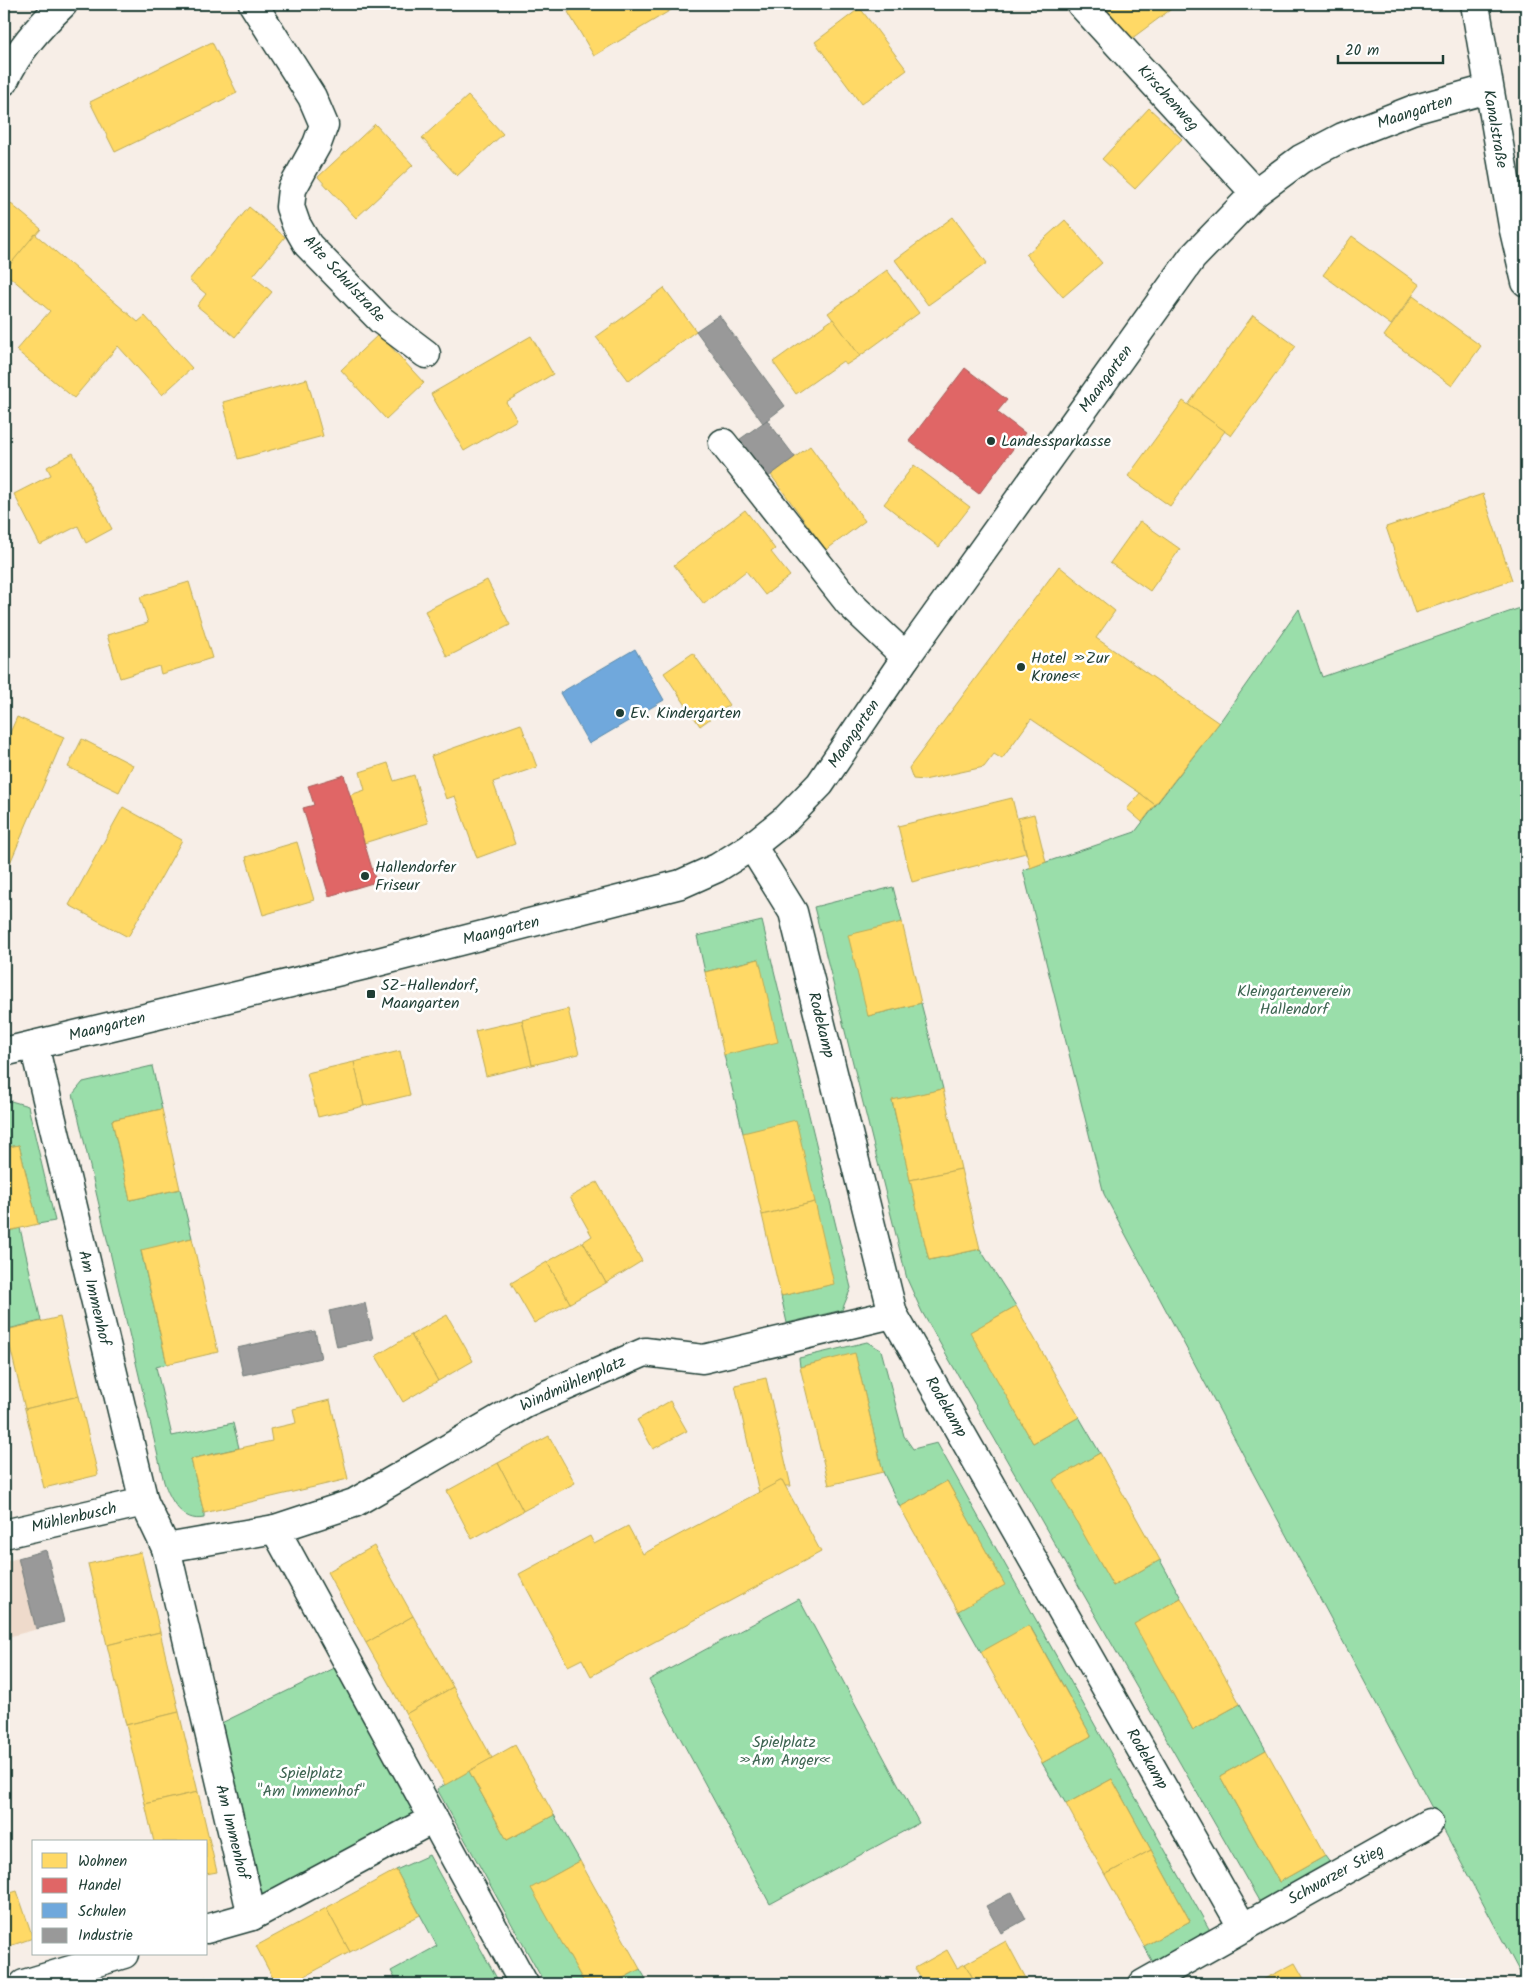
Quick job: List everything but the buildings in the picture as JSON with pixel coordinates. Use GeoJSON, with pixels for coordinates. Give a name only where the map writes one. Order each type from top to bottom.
{"type":"FeatureCollection","features":[{"type":"Feature","properties":{"kind":"street"},"geometry":{"type":"LineString","coordinates":[[6,69],[38,28],[63,4]]}},
{"type":"Feature","properties":{"kind":"street","name":"Alte Schulstraße"},"geometry":{"type":"LineString","coordinates":[[253,4],[312,97],[324,125],[317,144],[292,188],[290,207],[296,224],[308,245],[380,320],[426,354]]}},
{"type":"Feature","properties":{"kind":"street","name":"Kirschenweg"},"geometry":{"type":"LineString","coordinates":[[1081,4],[1255,193]]}},
{"type":"Feature","properties":{"kind":"street","name":"Kanalstraße"},"geometry":{"type":"LineString","coordinates":[[1475,4],[1513,226],[1526,282]]}},
{"type":"Feature","properties":{"kind":"street","name":"Maangarten"},"geometry":{"type":"LineString","coordinates":[[4,1052],[378,962],[680,884],[717,868],[752,846],[786,819],[820,784],[906,657],[1192,258],[1255,193],[1301,160],[1344,137],[1412,110],[1488,88]]}},
{"type":"Feature","properties":{"kind":"street"},"geometry":{"type":"LineString","coordinates":[[723,443],[849,603],[906,657]]}},
{"type":"Feature","properties":{"kind":"street","name":"Rodekamp"},"geometry":{"type":"LineString","coordinates":[[752,846],[793,912],[893,1314],[1243,1928]]}},
{"type":"Feature","properties":{"kind":"street","name":"Am Immenhof"},"geometry":{"type":"LineString","coordinates":[[34,1045],[144,1502],[166,1548],[252,1916]]}},
{"type":"Feature","properties":{"kind":"street","name":"Windmühlenplatz"},"geometry":{"type":"LineString","coordinates":[[275,1529],[354,1503],[525,1404],[645,1352],[703,1358],[893,1314]]}},
{"type":"Feature","properties":{"kind":"street","name":"Mühlenbusch"},"geometry":{"type":"LineString","coordinates":[[4,1534],[144,1502]]}},
{"type":"Feature","properties":{"kind":"street"},"geometry":{"type":"LineString","coordinates":[[166,1548],[275,1529],[524,1984]]}},
{"type":"Feature","properties":{"kind":"street"},"geometry":{"type":"LineString","coordinates":[[208,1928],[252,1916],[433,1819]]}},
{"type":"Feature","properties":{"kind":"street","name":"Schwarzer Stieg"},"geometry":{"type":"LineString","coordinates":[[1143,1984],[1429,1823]]}},
{"type":"Feature","properties":{"kind":"street"},"geometry":{"type":"LineString","coordinates":[[24,1984],[117,1956]]}},
{"type":"Feature","properties":{"kind":"shaded area"},"geometry":{"type":"Polygon","coordinates":[[[46,1550],[64,1622],[4,1638],[4,1562],[46,1550]]]}},
{"type":"Feature","properties":{"kind":"green space","name":"Kleingartenverein Hallendorf"},"geometry":{"type":"Polygon","coordinates":[[[1526,606],[1526,1984],[1104,1194],[1023,870],[1135,832],[1219,723],[1299,609],[1322,677],[1526,606]]]}},
{"type":"Feature","properties":{"kind":"green space"},"geometry":{"type":"Polygon","coordinates":[[[893,887],[902,922],[868,1016],[921,1003],[943,1089],[892,1101],[929,1260],[980,1249],[1016,1306],[971,1332],[1033,1443],[1079,1417],[1100,1453],[1054,1480],[1113,1586],[1160,1560],[1181,1598],[1135,1624],[1193,1730],[1240,1704],[1266,1750],[1220,1776],[1279,1882],[1325,1856],[1338,1874],[1267,1915],[922,1312],[907,1279],[814,907],[893,887]]]}},
{"type":"Feature","properties":{"kind":"green space"},"geometry":{"type":"Polygon","coordinates":[[[762,921],[851,1288],[842,1310],[787,1323],[781,1296],[833,1284],[743,1133],[724,1055],[758,959],[705,972],[697,936],[762,921]]]}},
{"type":"Feature","properties":{"kind":"green space"},"geometry":{"type":"Polygon","coordinates":[[[152,1066],[162,1109],[112,1120],[130,1200],[180,1189],[192,1238],[141,1251],[167,1364],[156,1367],[172,1436],[233,1423],[239,1448],[191,1459],[204,1513],[204,1518],[196,1519],[189,1517],[178,1508],[173,1502],[164,1482],[73,1094],[83,1082],[152,1066]]]}},
{"type":"Feature","properties":{"kind":"green space"},"geometry":{"type":"Polygon","coordinates":[[[11,1101],[28,1106],[55,1221],[38,1224],[19,1145],[4,1148],[4,1103],[11,1101]]]}},
{"type":"Feature","properties":{"kind":"green space"},"geometry":{"type":"Polygon","coordinates":[[[20,1228],[41,1321],[4,1330],[4,1232],[20,1228]]]}},
{"type":"Feature","properties":{"kind":"green space"},"geometry":{"type":"Polygon","coordinates":[[[867,1342],[881,1350],[904,1436],[913,1449],[937,1443],[1217,1943],[1160,1975],[1144,1946],[1190,1921],[1112,1779],[1066,1804],[1042,1763],[1091,1736],[1030,1626],[981,1652],[958,1611],[1004,1584],[947,1481],[900,1507],[883,1472],[855,1354],[800,1367],[799,1358],[867,1342]]]}},
{"type":"Feature","properties":{"kind":"green space","name":"Spielplatz »Am Anger«"},"geometry":{"type":"Polygon","coordinates":[[[799,1599],[919,1823],[770,1904],[649,1680],[799,1599]]]}},
{"type":"Feature","properties":{"kind":"green space","name":"Spielplatz \"Am Immenhof\""},"geometry":{"type":"Polygon","coordinates":[[[347,1662],[433,1819],[252,1916],[207,1730],[347,1662]]]}},
{"type":"Feature","properties":{"kind":"green space"},"geometry":{"type":"Polygon","coordinates":[[[469,1771],[507,1840],[554,1815],[580,1861],[532,1888],[585,1984],[545,1984],[437,1789],[469,1771]]]}},
{"type":"Feature","properties":{"kind":"green space"},"geometry":{"type":"Polygon","coordinates":[[[429,1855],[500,1984],[398,1984],[391,1971],[437,1946],[396,1870],[429,1855]]]}},
{"type":"Feature","properties":{"kind":"green space"},"geometry":{"type":"Polygon","coordinates":[[[640,1969],[649,1984],[612,1984],[640,1969]]]}},
{"type":"Feature","properties":{"kind":"place","name":"Landessparkasse"},"geometry":{"type":"Point","coordinates":[991,441]}},
{"type":"Feature","properties":{"kind":"place","name":"Hotel »Zur Krone«"},"geometry":{"type":"Point","coordinates":[1021,667]}},
{"type":"Feature","properties":{"kind":"place","name":"Ev. Kindergarten"},"geometry":{"type":"Point","coordinates":[620,713]}},
{"type":"Feature","properties":{"kind":"place","name":"Hallendorfer Friseur"},"geometry":{"type":"Point","coordinates":[365,876]}},
{"type":"Feature","properties":{"kind":"place","name":"SZ-Hallendorf, Maangarten"},"geometry":{"type":"Point","coordinates":[371,994]}}]}
